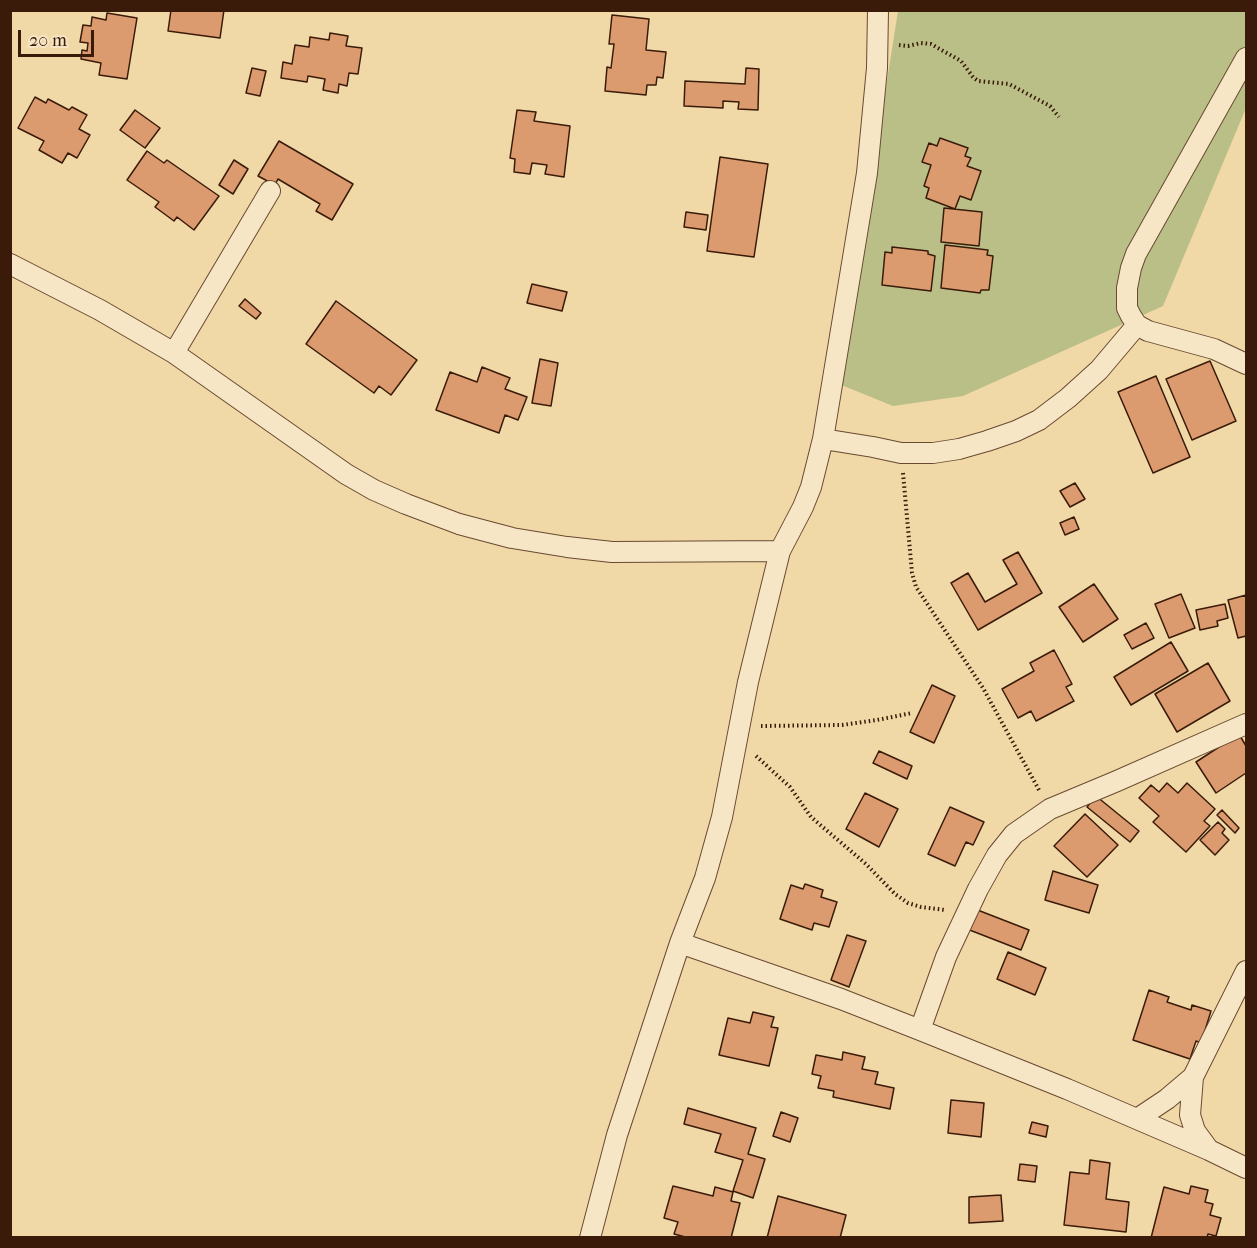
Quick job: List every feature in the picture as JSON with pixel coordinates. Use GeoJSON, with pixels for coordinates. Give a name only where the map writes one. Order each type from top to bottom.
{"type":"FeatureCollection","features":[{"type":"Feature","properties":{"kind":"street"},"geometry":{"type":"LineString","coordinates":[[590,1238],[617,1136],[680,943],[705,878],[722,817],[748,682],[780,551],[811,487],[823,439],[867,173],[877,68],[878,10]]}},
{"type":"Feature","properties":{"kind":"street"},"geometry":{"type":"LineString","coordinates":[[1246,58],[1136,254],[1127,288],[1127,308],[1137,325],[1148,331],[1214,349],[1246,364]]}},
{"type":"Feature","properties":{"kind":"street"},"geometry":{"type":"LineString","coordinates":[[174,353],[270,191]]}},
{"type":"Feature","properties":{"kind":"street"},"geometry":{"type":"LineString","coordinates":[[10,264],[100,310],[174,353],[346,474],[374,490],[459,524],[512,538],[567,548],[612,552],[780,551]]}},
{"type":"Feature","properties":{"kind":"street"},"geometry":{"type":"LineString","coordinates":[[823,439],[901,453],[933,453],[959,449],[1016,431],[1039,420],[1068,398],[1099,370],[1137,325]]}},
{"type":"Feature","properties":{"kind":"street"},"geometry":{"type":"LineString","coordinates":[[920,1030],[946,957],[978,889],[997,855],[1014,834],[1050,808],[1246,724]]}},
{"type":"Feature","properties":{"kind":"street"},"geometry":{"type":"LineString","coordinates":[[680,943],[841,999],[920,1030],[1067,1089],[1246,1168]]}},
{"type":"Feature","properties":{"kind":"street"},"geometry":{"type":"LineString","coordinates":[[1209,1150],[1195,1131],[1190,1115],[1193,1077],[1246,971]]}},
{"type":"Feature","properties":{"kind":"street"},"geometry":{"type":"LineString","coordinates":[[1137,1119],[1167,1099],[1193,1077]]}},
{"type":"Feature","properties":{"kind":"path"},"geometry":{"type":"LineString","coordinates":[[877,41],[908,46],[921,43],[932,44],[961,61],[978,81],[1009,84],[1050,106],[1059,117]]}},
{"type":"Feature","properties":{"kind":"path"},"geometry":{"type":"LineString","coordinates":[[901,453],[915,587],[983,688],[1050,808]]}},
{"type":"Feature","properties":{"kind":"path"},"geometry":{"type":"LineString","coordinates":[[738,734],[842,725],[912,713]]}},
{"type":"Feature","properties":{"kind":"path"},"geometry":{"type":"LineString","coordinates":[[738,734],[790,787],[812,817],[866,864],[895,894],[908,903],[921,907],[967,914]]}},
{"type":"Feature","properties":{"kind":"green space"},"geometry":{"type":"Polygon","coordinates":[[[898,11],[1246,11],[1246,108],[1163,306],[963,396],[893,406],[839,384],[898,11]]]}},
{"type":"Feature","properties":{"kind":"building"},"geometry":{"type":"Polygon","coordinates":[[[171,10],[224,10],[220,38],[168,31],[171,10]]]}},
{"type":"Feature","properties":{"kind":"building"},"geometry":{"type":"Polygon","coordinates":[[[107,13],[137,18],[127,79],[99,75],[101,63],[81,59],[82,50],[87,51],[88,43],[80,42],[83,25],[91,26],[92,17],[106,20],[107,13]]]}},
{"type":"Feature","properties":{"kind":"building"},"geometry":{"type":"Polygon","coordinates":[[[612,15],[649,19],[646,50],[666,52],[663,78],[657,77],[656,85],[647,85],[646,95],[605,91],[607,67],[611,68],[614,44],[609,44],[612,15]]]}},
{"type":"Feature","properties":{"kind":"building"},"geometry":{"type":"Polygon","coordinates":[[[330,33],[348,36],[346,46],[362,48],[358,74],[349,73],[347,86],[339,84],[338,93],[323,90],[325,79],[308,76],[307,82],[281,78],[283,62],[292,64],[295,45],[309,47],[310,37],[329,40],[330,33]]]}},
{"type":"Feature","properties":{"kind":"building"},"geometry":{"type":"Polygon","coordinates":[[[252,68],[266,71],[260,96],[246,93],[252,68]]]}},
{"type":"Feature","properties":{"kind":"building"},"geometry":{"type":"Polygon","coordinates":[[[746,68],[759,69],[758,110],[738,109],[739,102],[723,101],[723,108],[684,106],[685,81],[745,84],[746,68]]]}},
{"type":"Feature","properties":{"kind":"building"},"geometry":{"type":"Polygon","coordinates":[[[35,97],[46,103],[48,99],[69,110],[72,107],[87,115],[79,129],[90,135],[77,158],[68,153],[62,163],[39,150],[44,141],[18,128],[35,97]]]}},
{"type":"Feature","properties":{"kind":"building"},"geometry":{"type":"Polygon","coordinates":[[[135,110],[160,128],[145,148],[120,130],[135,110]]]}},
{"type":"Feature","properties":{"kind":"building"},"geometry":{"type":"Polygon","coordinates":[[[517,110],[536,112],[534,121],[570,126],[564,177],[545,174],[547,165],[532,163],[530,174],[514,172],[515,159],[510,158],[517,110]]]}},
{"type":"Feature","properties":{"kind":"building"},"geometry":{"type":"Polygon","coordinates":[[[940,138],[968,148],[965,156],[971,158],[967,166],[981,171],[971,200],[960,196],[955,209],[926,198],[929,188],[924,186],[931,165],[922,162],[929,143],[937,146],[940,138]]]}},
{"type":"Feature","properties":{"kind":"building"},"geometry":{"type":"Polygon","coordinates":[[[279,141],[353,184],[332,220],[316,211],[320,204],[278,179],[275,185],[258,176],[279,141]]]}},
{"type":"Feature","properties":{"kind":"building"},"geometry":{"type":"Polygon","coordinates":[[[147,151],[164,163],[167,160],[219,196],[194,230],[177,217],[174,221],[155,207],[159,202],[127,180],[147,151]]]}},
{"type":"Feature","properties":{"kind":"building"},"geometry":{"type":"Polygon","coordinates":[[[720,157],[768,164],[754,257],[707,251],[720,157]]]}},
{"type":"Feature","properties":{"kind":"building"},"geometry":{"type":"Polygon","coordinates":[[[234,160],[248,169],[233,194],[219,185],[234,160]]]}},
{"type":"Feature","properties":{"kind":"building"},"geometry":{"type":"Polygon","coordinates":[[[944,208],[982,212],[979,246],[941,242],[944,208]]]}},
{"type":"Feature","properties":{"kind":"building"},"geometry":{"type":"Polygon","coordinates":[[[686,212],[708,215],[706,230],[684,227],[686,212]]]}},
{"type":"Feature","properties":{"kind":"building"},"geometry":{"type":"Polygon","coordinates":[[[945,245],[988,250],[987,255],[993,256],[989,290],[981,290],[980,293],[941,288],[945,245]]]}},
{"type":"Feature","properties":{"kind":"building"},"geometry":{"type":"Polygon","coordinates":[[[892,247],[928,251],[928,254],[935,256],[931,291],[882,285],[885,252],[892,253],[892,247]]]}},
{"type":"Feature","properties":{"kind":"building"},"geometry":{"type":"Polygon","coordinates":[[[532,284],[567,292],[562,311],[527,303],[532,284]]]}},
{"type":"Feature","properties":{"kind":"building"},"geometry":{"type":"Polygon","coordinates":[[[245,299],[261,313],[256,319],[239,306],[245,299]]]}},
{"type":"Feature","properties":{"kind":"building"},"geometry":{"type":"Polygon","coordinates":[[[336,301],[417,360],[391,395],[379,386],[374,393],[306,344],[336,301]]]}},
{"type":"Feature","properties":{"kind":"building"},"geometry":{"type":"Polygon","coordinates":[[[540,359],[558,363],[551,406],[532,403],[540,359]]]}},
{"type":"Feature","properties":{"kind":"building"},"geometry":{"type":"Polygon","coordinates":[[[1210,361],[1236,421],[1192,440],[1166,379],[1210,361]]]}},
{"type":"Feature","properties":{"kind":"building"},"geometry":{"type":"Polygon","coordinates":[[[482,367],[510,378],[505,389],[527,397],[518,420],[505,415],[499,433],[436,410],[450,372],[477,382],[482,367]]]}},
{"type":"Feature","properties":{"kind":"building"},"geometry":{"type":"Polygon","coordinates":[[[1156,376],[1190,457],[1153,473],[1118,392],[1156,376]]]}},
{"type":"Feature","properties":{"kind":"building"},"geometry":{"type":"Polygon","coordinates":[[[1075,483],[1085,499],[1070,507],[1060,491],[1075,483]]]}},
{"type":"Feature","properties":{"kind":"building"},"geometry":{"type":"Polygon","coordinates":[[[1074,517],[1079,529],[1065,535],[1060,523],[1074,517]]]}},
{"type":"Feature","properties":{"kind":"building"},"geometry":{"type":"Polygon","coordinates":[[[1018,552],[1042,593],[978,630],[951,583],[968,573],[985,602],[1017,584],[1003,560],[1018,552]]]}},
{"type":"Feature","properties":{"kind":"building"},"geometry":{"type":"Polygon","coordinates":[[[1094,584],[1118,619],[1083,642],[1059,607],[1094,584]]]}},
{"type":"Feature","properties":{"kind":"building"},"geometry":{"type":"Polygon","coordinates":[[[1181,594],[1195,628],[1169,638],[1155,604],[1181,594]]]}},
{"type":"Feature","properties":{"kind":"building"},"geometry":{"type":"Polygon","coordinates":[[[1246,595],[1246,636],[1238,638],[1228,600],[1246,595]]]}},
{"type":"Feature","properties":{"kind":"building"},"geometry":{"type":"Polygon","coordinates":[[[1225,604],[1228,618],[1217,621],[1218,626],[1200,630],[1196,610],[1225,604]]]}},
{"type":"Feature","properties":{"kind":"building"},"geometry":{"type":"Polygon","coordinates":[[[1146,623],[1154,638],[1132,649],[1124,635],[1146,623]]]}},
{"type":"Feature","properties":{"kind":"building"},"geometry":{"type":"Polygon","coordinates":[[[1171,642],[1188,671],[1131,705],[1114,677],[1171,642]]]}},
{"type":"Feature","properties":{"kind":"building"},"geometry":{"type":"Polygon","coordinates":[[[1054,650],[1072,684],[1066,687],[1074,701],[1036,721],[1031,711],[1018,718],[1002,689],[1034,671],[1030,663],[1054,650]]]}},
{"type":"Feature","properties":{"kind":"building"},"geometry":{"type":"Polygon","coordinates":[[[1208,663],[1230,701],[1177,732],[1155,694],[1208,663]]]}},
{"type":"Feature","properties":{"kind":"building"},"geometry":{"type":"Polygon","coordinates":[[[932,685],[955,696],[934,743],[910,732],[932,685]]]}},
{"type":"Feature","properties":{"kind":"building"},"geometry":{"type":"Polygon","coordinates":[[[1239,734],[1246,746],[1246,773],[1216,793],[1196,762],[1239,734]]]}},
{"type":"Feature","properties":{"kind":"building"},"geometry":{"type":"Polygon","coordinates":[[[879,751],[912,766],[907,779],[873,763],[879,751]]]}},
{"type":"Feature","properties":{"kind":"building"},"geometry":{"type":"Polygon","coordinates":[[[1167,783],[1178,793],[1187,783],[1215,809],[1204,821],[1210,826],[1186,852],[1153,822],[1159,816],[1139,798],[1151,785],[1159,792],[1167,783]]]}},
{"type":"Feature","properties":{"kind":"building"},"geometry":{"type":"Polygon","coordinates":[[[865,793],[898,809],[879,847],[846,829],[865,793]]]}},
{"type":"Feature","properties":{"kind":"building"},"geometry":{"type":"Polygon","coordinates":[[[1096,796],[1139,831],[1130,842],[1087,807],[1096,796]]]}},
{"type":"Feature","properties":{"kind":"building"},"geometry":{"type":"Polygon","coordinates":[[[950,807],[984,822],[973,845],[966,842],[955,866],[928,854],[950,807]]]}},
{"type":"Feature","properties":{"kind":"building"},"geometry":{"type":"Polygon","coordinates":[[[1222,810],[1239,828],[1235,833],[1217,815],[1222,810]]]}},
{"type":"Feature","properties":{"kind":"building"},"geometry":{"type":"Polygon","coordinates":[[[1085,814],[1118,845],[1087,877],[1054,846],[1085,814]]]}},
{"type":"Feature","properties":{"kind":"building"},"geometry":{"type":"Polygon","coordinates":[[[1218,822],[1225,829],[1222,833],[1229,840],[1215,855],[1200,840],[1218,822]]]}},
{"type":"Feature","properties":{"kind":"building"},"geometry":{"type":"Polygon","coordinates":[[[1053,871],[1098,885],[1089,913],[1045,900],[1053,871]]]}},
{"type":"Feature","properties":{"kind":"building"},"geometry":{"type":"Polygon","coordinates":[[[805,884],[823,890],[821,897],[837,902],[829,927],[814,923],[812,930],[780,919],[791,885],[803,889],[805,884]]]}},
{"type":"Feature","properties":{"kind":"building"},"geometry":{"type":"Polygon","coordinates":[[[975,909],[1029,930],[1021,950],[967,929],[975,909]]]}},
{"type":"Feature","properties":{"kind":"building"},"geometry":{"type":"Polygon","coordinates":[[[847,935],[866,941],[849,987],[831,980],[847,935]]]}},
{"type":"Feature","properties":{"kind":"building"},"geometry":{"type":"Polygon","coordinates":[[[1008,952],[1046,968],[1035,995],[997,979],[1008,952]]]}},
{"type":"Feature","properties":{"kind":"building"},"geometry":{"type":"Polygon","coordinates":[[[1149,990],[1169,997],[1167,1002],[1191,1010],[1192,1005],[1211,1011],[1201,1043],[1196,1041],[1190,1059],[1133,1040],[1149,990]]]}},
{"type":"Feature","properties":{"kind":"building"},"geometry":{"type":"Polygon","coordinates":[[[753,1012],[774,1017],[771,1027],[778,1028],[769,1066],[719,1055],[728,1018],[750,1023],[753,1012]]]}},
{"type":"Feature","properties":{"kind":"building"},"geometry":{"type":"Polygon","coordinates":[[[843,1052],[865,1057],[862,1069],[878,1072],[875,1084],[894,1088],[890,1109],[833,1097],[834,1091],[818,1088],[821,1076],[812,1074],[816,1055],[842,1060],[843,1052]]]}},
{"type":"Feature","properties":{"kind":"building"},"geometry":{"type":"Polygon","coordinates":[[[951,1100],[984,1103],[981,1137],[948,1133],[951,1100]]]}},
{"type":"Feature","properties":{"kind":"building"},"geometry":{"type":"Polygon","coordinates":[[[688,1108],[756,1128],[748,1154],[765,1159],[753,1198],[733,1191],[743,1160],[715,1152],[721,1134],[684,1124],[688,1108]]]}},
{"type":"Feature","properties":{"kind":"building"},"geometry":{"type":"Polygon","coordinates":[[[781,1112],[798,1118],[790,1142],[773,1136],[781,1112]]]}},
{"type":"Feature","properties":{"kind":"building"},"geometry":{"type":"Polygon","coordinates":[[[1032,1122],[1048,1126],[1046,1137],[1029,1133],[1032,1122]]]}},
{"type":"Feature","properties":{"kind":"building"},"geometry":{"type":"Polygon","coordinates":[[[1090,1160],[1110,1163],[1106,1199],[1129,1202],[1126,1232],[1064,1225],[1070,1172],[1089,1174],[1090,1160]]]}},
{"type":"Feature","properties":{"kind":"building"},"geometry":{"type":"Polygon","coordinates":[[[1020,1164],[1037,1166],[1035,1182],[1018,1180],[1020,1164]]]}},
{"type":"Feature","properties":{"kind":"building"},"geometry":{"type":"Polygon","coordinates":[[[673,1186],[713,1196],[715,1187],[733,1192],[731,1201],[740,1203],[731,1238],[689,1238],[674,1234],[678,1222],[664,1218],[673,1186]]]}},
{"type":"Feature","properties":{"kind":"building"},"geometry":{"type":"Polygon","coordinates":[[[1191,1186],[1208,1190],[1205,1202],[1213,1204],[1210,1215],[1221,1218],[1216,1236],[1208,1234],[1207,1238],[1151,1238],[1164,1187],[1189,1194],[1191,1186]]]}},
{"type":"Feature","properties":{"kind":"building"},"geometry":{"type":"Polygon","coordinates":[[[1001,1195],[1003,1221],[969,1223],[969,1197],[1001,1195]]]}},
{"type":"Feature","properties":{"kind":"building"},"geometry":{"type":"Polygon","coordinates":[[[778,1196],[846,1215],[840,1238],[767,1238],[778,1196]]]}}]}
